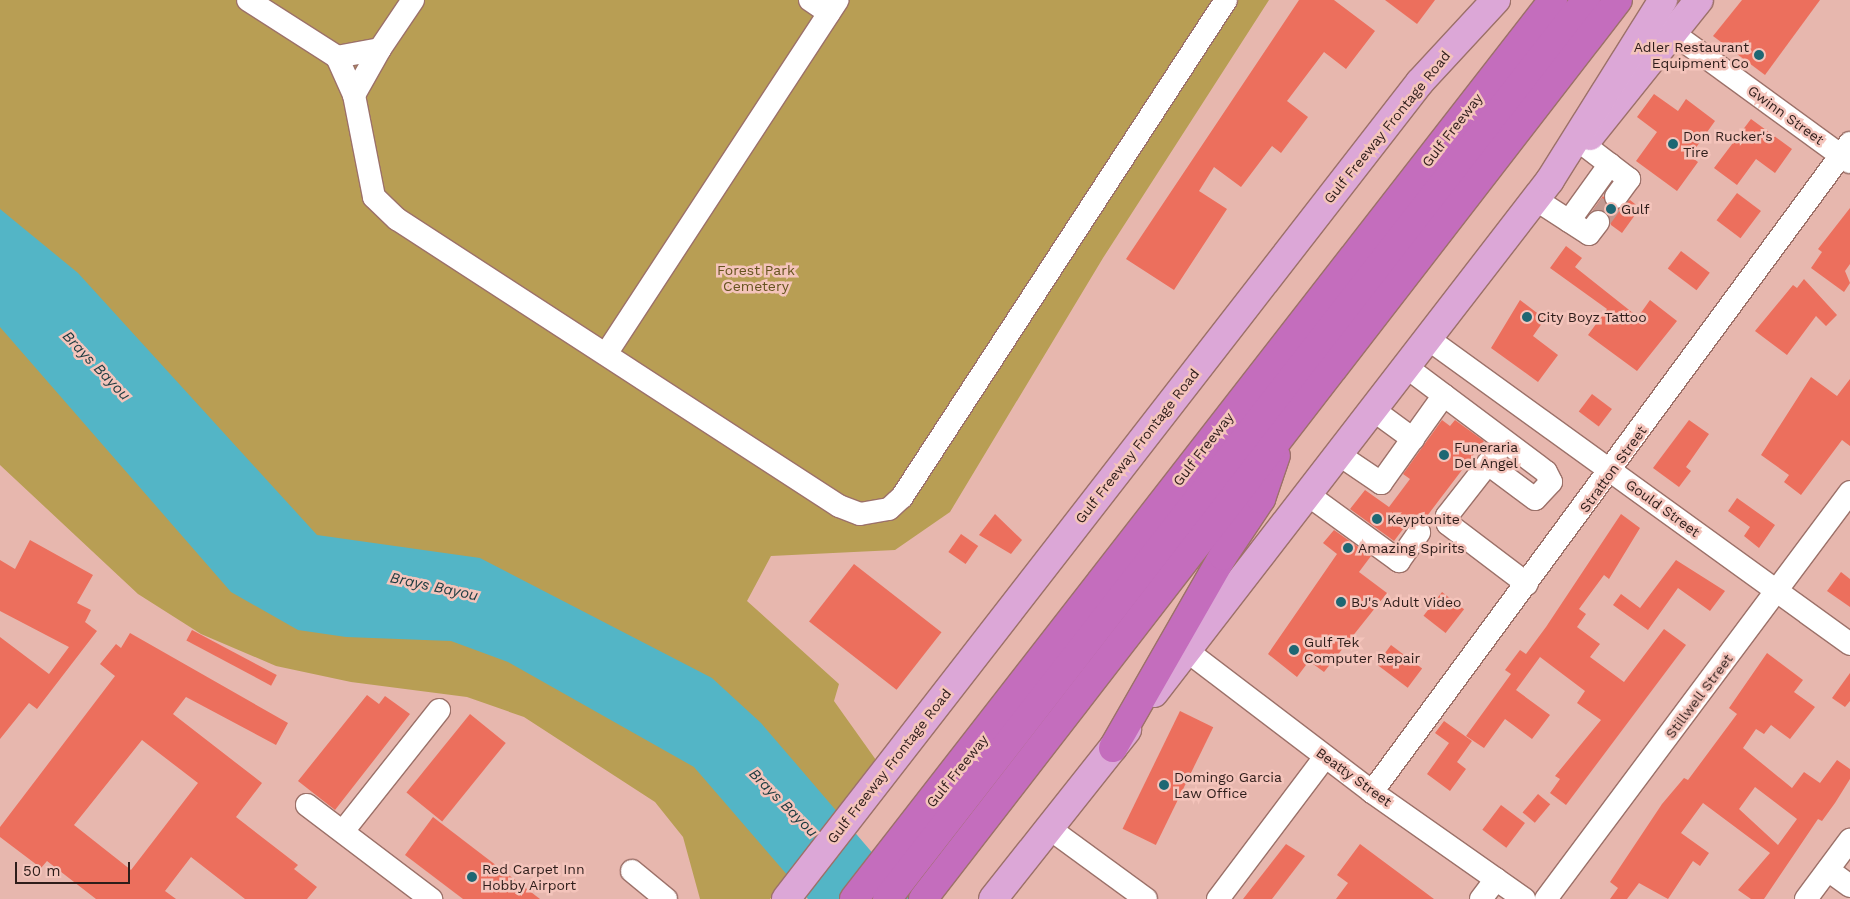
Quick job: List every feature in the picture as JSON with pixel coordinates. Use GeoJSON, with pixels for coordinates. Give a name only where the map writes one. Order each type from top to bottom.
{"type":"FeatureCollection","features":[{"type":"Feature","properties":{"kind":"highway","name":"Gulf Freeway"},"geometry":{"type":"LineString","coordinates":[[923,899],[1015,738],[1553,0]]}},
{"type":"Feature","properties":{"kind":"highway","name":"Gulf Freeway"},"geometry":{"type":"LineString","coordinates":[[888,899],[1604,4]]}},
{"type":"Feature","properties":{"kind":"highway","name":"Gulf Freeway"},"geometry":{"type":"LineString","coordinates":[[854,899],[1015,738],[1281,439],[1604,4]]}},
{"type":"Feature","properties":{"kind":"highway"},"geometry":{"type":"LineString","coordinates":[[1113,748],[1197,599],[1262,499],[1281,439]]}},
{"type":"Feature","properties":{"kind":"main road"},"geometry":{"type":"LineString","coordinates":[[1434,64],[1474,0]]}},
{"type":"Feature","properties":{"kind":"main road","name":"Gulf Freeway Frontage Road"},"geometry":{"type":"LineString","coordinates":[[786,899],[1434,64],[1496,0]]}},
{"type":"Feature","properties":{"kind":"main road"},"geometry":{"type":"LineString","coordinates":[[1543,189],[1664,0]]}},
{"type":"Feature","properties":{"kind":"main road"},"geometry":{"type":"LineString","coordinates":[[993,899],[1113,748],[1543,189],[1583,144],[1699,0]]}},
{"type":"Feature","properties":{"kind":"street"},"geometry":{"type":"LineString","coordinates":[[248,0],[337,57],[354,95],[374,197],[397,219],[839,506],[860,514],[890,509],[908,489],[1226,0]]}},
{"type":"Feature","properties":{"kind":"street"},"geometry":{"type":"LineString","coordinates":[[354,95],[380,49],[413,0]]}},
{"type":"Feature","properties":{"kind":"street"},"geometry":{"type":"LineString","coordinates":[[606,354],[833,6],[810,0]]}},
{"type":"Feature","properties":{"kind":"street","name":"Gwinn Street"},"geometry":{"type":"LineString","coordinates":[[1673,33],[1847,154]]}},
{"type":"Feature","properties":{"kind":"street"},"geometry":{"type":"LineString","coordinates":[[337,57],[380,49]]}},
{"type":"Feature","properties":{"kind":"street"},"geometry":{"type":"LineString","coordinates":[[1583,144],[1629,179],[1616,197]]}},
{"type":"Feature","properties":{"kind":"street","name":"Stratton Street"},"geometry":{"type":"LineString","coordinates":[[1372,792],[1847,154]]}},
{"type":"Feature","properties":{"kind":"street"},"geometry":{"type":"LineString","coordinates":[[1570,221],[1610,164]]}},
{"type":"Feature","properties":{"kind":"street"},"geometry":{"type":"LineString","coordinates":[[1543,189],[1570,221],[1589,234],[1598,222]]}},
{"type":"Feature","properties":{"kind":"street","name":"Gould Street"},"geometry":{"type":"LineString","coordinates":[[1427,338],[1850,644]]}},
{"type":"Feature","properties":{"kind":"street"},"geometry":{"type":"LineString","coordinates":[[1405,366],[1512,445],[1549,476],[1551,482],[1540,499],[1531,498],[1488,464]]}},
{"type":"Feature","properties":{"kind":"street"},"geometry":{"type":"LineString","coordinates":[[1338,454],[1380,483],[1444,394]]}},
{"type":"Feature","properties":{"kind":"street"},"geometry":{"type":"LineString","coordinates":[[1372,409],[1412,439]]}},
{"type":"Feature","properties":{"kind":"street"},"geometry":{"type":"LineString","coordinates":[[1527,584],[1448,524],[1447,516],[1488,464],[1540,420]]}},
{"type":"Feature","properties":{"kind":"street","name":"Stillwell Street"},"geometry":{"type":"LineString","coordinates":[[1546,899],[1778,591],[1850,492]]}},
{"type":"Feature","properties":{"kind":"street"},"geometry":{"type":"LineString","coordinates":[[1307,494],[1399,561],[1419,532]]}},
{"type":"Feature","properties":{"kind":"street","name":"Beatty Street"},"geometry":{"type":"LineString","coordinates":[[1187,651],[1372,792],[1524,899]]}},
{"type":"Feature","properties":{"kind":"street"},"geometry":{"type":"LineString","coordinates":[[344,830],[439,710]]}},
{"type":"Feature","properties":{"kind":"street"},"geometry":{"type":"LineString","coordinates":[[1218,899],[1326,757]]}},
{"type":"Feature","properties":{"kind":"street"},"geometry":{"type":"LineString","coordinates":[[307,805],[344,830],[431,899]]}},
{"type":"Feature","properties":{"kind":"street"},"geometry":{"type":"LineString","coordinates":[[1049,828],[1146,899]]}},
{"type":"Feature","properties":{"kind":"street"},"geometry":{"type":"LineString","coordinates":[[1806,899],[1850,840]]}},
{"type":"Feature","properties":{"kind":"street"},"geometry":{"type":"LineString","coordinates":[[1828,870],[1850,886]]}},
{"type":"Feature","properties":{"kind":"street"},"geometry":{"type":"LineString","coordinates":[[632,871],[666,899]]}},
{"type":"Feature","properties":{"kind":"street"},"geometry":{"type":"LineString","coordinates":[[1481,899],[1496,879]]}},
{"type":"Feature","properties":{"kind":"green space","name":"Forest Park Cemetery"},"geometry":{"type":"Polygon","coordinates":[[[0,0],[1269,0],[1103,258],[950,512],[895,550],[771,556],[747,601],[839,684],[834,701],[876,760],[770,899],[700,899],[683,837],[655,802],[524,717],[467,697],[351,682],[276,666],[201,634],[138,594],[0,465],[0,0]]]}},
{"type":"Feature","properties":{"kind":"water","name":"Brays Bayou"},"geometry":{"type":"Polygon","coordinates":[[[0,209],[78,273],[317,535],[480,558],[712,678],[761,723],[912,899],[808,899],[694,767],[508,662],[451,641],[346,637],[298,630],[231,592],[0,327],[0,209]]]}},
{"type":"Feature","properties":{"kind":"building"},"geometry":{"type":"Polygon","coordinates":[[[1299,0],[1334,0],[1375,31],[1346,69],[1324,52],[1287,101],[1308,117],[1281,153],[1272,146],[1241,187],[1214,167],[1199,191],[1227,209],[1174,290],[1126,259],[1299,0]]]}},
{"type":"Feature","properties":{"kind":"building"},"geometry":{"type":"Polygon","coordinates":[[[1385,0],[1435,0],[1417,24],[1385,0]]]}},
{"type":"Feature","properties":{"kind":"building","name":"Adler Restaurant Equipment Co"},"geometry":{"type":"Polygon","coordinates":[[[1742,0],[1820,0],[1765,75],[1713,36],[1742,0]]]}},
{"type":"Feature","properties":{"kind":"building","name":"Don Rucker's Tire"},"geometry":{"type":"Polygon","coordinates":[[[1654,94],[1678,111],[1686,99],[1715,121],[1690,156],[1698,162],[1677,191],[1636,161],[1657,132],[1637,117],[1654,94]]]}},
{"type":"Feature","properties":{"kind":"building"},"geometry":{"type":"Polygon","coordinates":[[[1751,119],[1792,149],[1775,173],[1756,159],[1737,185],[1714,168],[1751,119]]]}},
{"type":"Feature","properties":{"kind":"building"},"geometry":{"type":"Polygon","coordinates":[[[1737,193],[1761,211],[1740,238],[1717,220],[1737,193]]]}},
{"type":"Feature","properties":{"kind":"building"},"geometry":{"type":"Polygon","coordinates":[[[1603,196],[1614,210],[1630,200],[1640,208],[1622,233],[1611,225],[1606,212],[1593,210],[1603,196]]]}},
{"type":"Feature","properties":{"kind":"building"},"geometry":{"type":"Polygon","coordinates":[[[1850,208],[1850,264],[1845,271],[1850,283],[1844,292],[1811,268],[1822,252],[1818,249],[1850,208]]]}},
{"type":"Feature","properties":{"kind":"building"},"geometry":{"type":"Polygon","coordinates":[[[1566,246],[1582,258],[1575,267],[1638,317],[1650,300],[1677,321],[1637,371],[1588,335],[1607,309],[1550,268],[1566,246]]]}},
{"type":"Feature","properties":{"kind":"building"},"geometry":{"type":"Polygon","coordinates":[[[1681,251],[1710,273],[1697,290],[1668,269],[1681,251]]]}},
{"type":"Feature","properties":{"kind":"building"},"geometry":{"type":"Polygon","coordinates":[[[1804,279],[1837,315],[1826,326],[1816,316],[1787,355],[1755,331],[1793,285],[1797,288],[1804,279]]]}},
{"type":"Feature","properties":{"kind":"building"},"geometry":{"type":"Polygon","coordinates":[[[1520,300],[1545,319],[1533,336],[1558,355],[1538,382],[1491,348],[1520,300]]]}},
{"type":"Feature","properties":{"kind":"building"},"geometry":{"type":"Polygon","coordinates":[[[1811,377],[1837,396],[1850,379],[1850,446],[1842,440],[1801,495],[1784,482],[1789,475],[1761,455],[1811,377]]]}},
{"type":"Feature","properties":{"kind":"building"},"geometry":{"type":"Polygon","coordinates":[[[1592,394],[1612,409],[1599,427],[1579,412],[1592,394]]]}},
{"type":"Feature","properties":{"kind":"building","name":"Funeraria Del Angel"},"geometry":{"type":"Polygon","coordinates":[[[1442,420],[1450,426],[1455,420],[1484,441],[1424,520],[1413,516],[1394,541],[1350,509],[1365,490],[1389,507],[1410,479],[1403,474],[1442,420]]]}},
{"type":"Feature","properties":{"kind":"building"},"geometry":{"type":"Polygon","coordinates":[[[1689,420],[1709,434],[1686,467],[1691,471],[1679,487],[1653,468],[1689,420]]]}},
{"type":"Feature","properties":{"kind":"building"},"geometry":{"type":"Polygon","coordinates":[[[1737,498],[1775,525],[1759,548],[1744,536],[1750,527],[1728,511],[1737,498]]]}},
{"type":"Feature","properties":{"kind":"building"},"geometry":{"type":"Polygon","coordinates":[[[995,514],[1022,540],[1011,554],[979,535],[995,514]]]}},
{"type":"Feature","properties":{"kind":"building"},"geometry":{"type":"Polygon","coordinates":[[[1621,514],[1640,528],[1609,579],[1604,575],[1579,609],[1586,614],[1577,627],[1600,644],[1590,657],[1624,682],[1664,629],[1686,645],[1566,805],[1550,793],[1560,779],[1555,776],[1601,720],[1577,703],[1585,691],[1540,657],[1516,690],[1550,715],[1532,739],[1505,719],[1484,748],[1466,736],[1511,674],[1505,670],[1520,650],[1526,654],[1621,514]]]}},
{"type":"Feature","properties":{"kind":"building"},"geometry":{"type":"Polygon","coordinates":[[[1334,530],[1371,556],[1359,572],[1387,593],[1324,672],[1309,661],[1297,677],[1268,654],[1337,554],[1323,543],[1334,530]]]}},
{"type":"Feature","properties":{"kind":"building"},"geometry":{"type":"Polygon","coordinates":[[[961,534],[978,546],[966,564],[948,552],[961,534]]]}},
{"type":"Feature","properties":{"kind":"building"},"geometry":{"type":"Polygon","coordinates":[[[30,540],[93,575],[77,603],[91,610],[85,622],[97,631],[37,709],[29,703],[0,739],[0,637],[49,674],[69,647],[0,611],[0,560],[15,569],[30,540]]]}},
{"type":"Feature","properties":{"kind":"building"},"geometry":{"type":"Polygon","coordinates":[[[1676,560],[1725,591],[1710,611],[1678,588],[1648,630],[1613,605],[1621,594],[1640,608],[1676,560]]]}},
{"type":"Feature","properties":{"kind":"building"},"geometry":{"type":"Polygon","coordinates":[[[854,564],[941,632],[897,690],[809,622],[854,564]]]}},
{"type":"Feature","properties":{"kind":"building"},"geometry":{"type":"Polygon","coordinates":[[[1841,572],[1850,579],[1850,607],[1827,591],[1841,572]]]}},
{"type":"Feature","properties":{"kind":"building"},"geometry":{"type":"Polygon","coordinates":[[[1442,592],[1464,609],[1446,633],[1424,616],[1442,592]]]}},
{"type":"Feature","properties":{"kind":"building"},"geometry":{"type":"Polygon","coordinates":[[[192,630],[277,675],[271,686],[186,641],[192,630]]]}},
{"type":"Feature","properties":{"kind":"building"},"geometry":{"type":"Polygon","coordinates":[[[130,633],[288,723],[276,745],[186,697],[173,714],[262,783],[236,817],[298,865],[294,869],[317,887],[307,899],[245,899],[191,857],[165,891],[176,899],[96,899],[47,861],[41,868],[0,837],[0,827],[115,676],[100,664],[116,644],[121,648],[130,633]],[[142,740],[74,825],[131,870],[198,783],[142,740]]]}},
{"type":"Feature","properties":{"kind":"building"},"geometry":{"type":"Polygon","coordinates":[[[1391,645],[1422,668],[1408,688],[1377,664],[1391,645]]]}},
{"type":"Feature","properties":{"kind":"building"},"geometry":{"type":"Polygon","coordinates":[[[1767,653],[1803,680],[1794,692],[1815,707],[1790,739],[1771,725],[1764,734],[1756,729],[1743,748],[1792,788],[1804,772],[1820,783],[1837,760],[1850,769],[1850,779],[1822,821],[1818,819],[1764,899],[1751,899],[1738,890],[1770,853],[1703,803],[1681,833],[1709,853],[1700,866],[1693,861],[1668,899],[1639,883],[1627,899],[1610,899],[1618,888],[1610,882],[1662,804],[1684,778],[1688,780],[1737,714],[1729,708],[1767,653]],[[1755,787],[1739,809],[1778,845],[1797,819],[1755,787]]]}},
{"type":"Feature","properties":{"kind":"building"},"geometry":{"type":"Polygon","coordinates":[[[1850,673],[1850,701],[1845,707],[1832,698],[1850,673]]]}},
{"type":"Feature","properties":{"kind":"building"},"geometry":{"type":"Polygon","coordinates":[[[367,695],[379,704],[385,696],[410,714],[335,810],[298,781],[367,695]]]}},
{"type":"Feature","properties":{"kind":"building"},"geometry":{"type":"Polygon","coordinates":[[[1180,711],[1213,727],[1156,845],[1123,829],[1180,711]]]}},
{"type":"Feature","properties":{"kind":"building"},"geometry":{"type":"Polygon","coordinates":[[[470,714],[506,743],[442,821],[406,792],[470,714]]]}},
{"type":"Feature","properties":{"kind":"building"},"geometry":{"type":"Polygon","coordinates":[[[1444,721],[1472,741],[1457,762],[1466,769],[1450,791],[1427,774],[1449,743],[1435,733],[1444,721]]]}},
{"type":"Feature","properties":{"kind":"building"},"geometry":{"type":"Polygon","coordinates":[[[1538,794],[1550,804],[1535,823],[1523,812],[1538,794]]]}},
{"type":"Feature","properties":{"kind":"building"},"geometry":{"type":"Polygon","coordinates":[[[1501,805],[1525,823],[1506,848],[1482,830],[1501,805]]]}},
{"type":"Feature","properties":{"kind":"building","name":"Red Carpet Inn Hobby Airport"},"geometry":{"type":"Polygon","coordinates":[[[433,817],[540,899],[463,899],[405,855],[433,817]]]}},
{"type":"Feature","properties":{"kind":"building"},"geometry":{"type":"Polygon","coordinates":[[[1286,844],[1305,856],[1272,899],[1243,899],[1286,844]]]}},
{"type":"Feature","properties":{"kind":"building"},"geometry":{"type":"Polygon","coordinates":[[[1360,844],[1434,899],[1336,899],[1348,883],[1337,875],[1360,844]]]}},
{"type":"Feature","properties":{"kind":"tunnel"},"geometry":{"type":"LineString","coordinates":[[1598,222],[1616,197]]}},
{"type":"Feature","properties":{"kind":"place","name":"Adler Restaurant Equipment Co"},"geometry":{"type":"Point","coordinates":[1759,55]}},
{"type":"Feature","properties":{"kind":"place","name":"Don Rucker's Tire"},"geometry":{"type":"Point","coordinates":[1673,144]}},
{"type":"Feature","properties":{"kind":"place","name":"Gulf"},"geometry":{"type":"Point","coordinates":[1611,209]}},
{"type":"Feature","properties":{"kind":"place","name":"City Boyz Tattoo"},"geometry":{"type":"Point","coordinates":[1527,317]}},
{"type":"Feature","properties":{"kind":"place","name":"Funeraria Del Angel"},"geometry":{"type":"Point","coordinates":[1444,455]}},
{"type":"Feature","properties":{"kind":"place","name":"Keyptonite"},"geometry":{"type":"Point","coordinates":[1377,519]}},
{"type":"Feature","properties":{"kind":"place","name":"Amazing Spirits"},"geometry":{"type":"Point","coordinates":[1348,548]}},
{"type":"Feature","properties":{"kind":"place","name":"BJ's Adult Video"},"geometry":{"type":"Point","coordinates":[1341,602]}},
{"type":"Feature","properties":{"kind":"place","name":"Gulf Tek Computer Repair"},"geometry":{"type":"Point","coordinates":[1294,650]}},
{"type":"Feature","properties":{"kind":"place","name":"Domingo Garcia Law Office"},"geometry":{"type":"Point","coordinates":[1164,785]}},
{"type":"Feature","properties":{"kind":"place","name":"Red Carpet Inn Hobby Airport"},"geometry":{"type":"Point","coordinates":[472,877]}}]}
